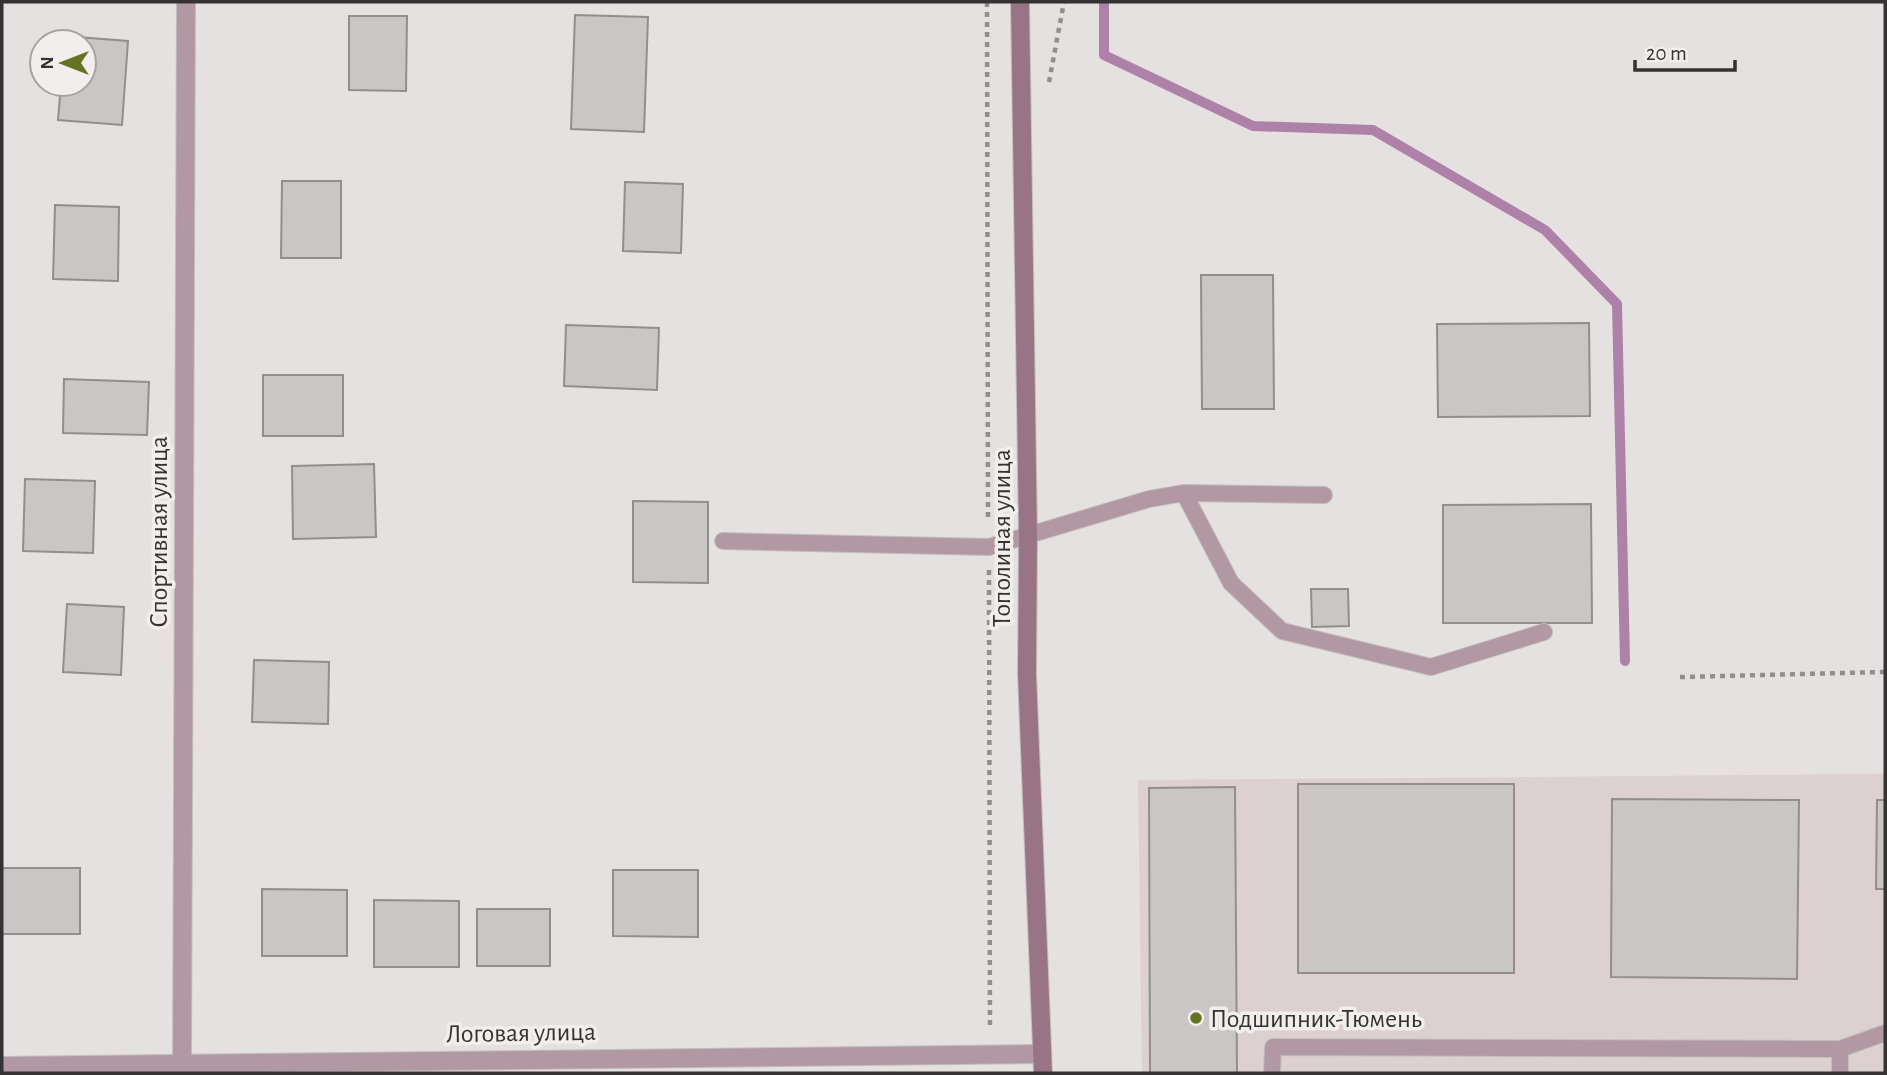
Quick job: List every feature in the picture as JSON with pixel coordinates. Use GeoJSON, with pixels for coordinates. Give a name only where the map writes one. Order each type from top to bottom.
{"type":"FeatureCollection","features":[{"type":"Feature","properties":{"kind":"main road","name":"Тополиная улица"},"geometry":{"type":"LineString","coordinates":[[1020,2],[1028,536],[1027,674],[1043,1073]]}},
{"type":"Feature","properties":{"kind":"street","name":"Спортивная улица"},"geometry":{"type":"LineString","coordinates":[[182,1063],[186,2]]}},
{"type":"Feature","properties":{"kind":"street","name":"Логовая улица"},"geometry":{"type":"LineString","coordinates":[[2,1066],[182,1063],[773,1064],[1041,1054]]}},
{"type":"Feature","properties":{"kind":"lane"},"geometry":{"type":"LineString","coordinates":[[1184,493],[1230,583],[1282,631],[1431,667],[1544,632]]}},
{"type":"Feature","properties":{"kind":"lane"},"geometry":{"type":"LineString","coordinates":[[723,541],[989,547],[1149,499],[1184,493],[1324,495]]}},
{"type":"Feature","properties":{"kind":"lane"},"geometry":{"type":"LineString","coordinates":[[1272,1073],[1273,1048],[1840,1049],[1885,1033]]}},
{"type":"Feature","properties":{"kind":"lane"},"geometry":{"type":"LineString","coordinates":[[1840,1049],[1840,1073]]}},
{"type":"Feature","properties":{"kind":"path"},"geometry":{"type":"LineString","coordinates":[[1680,677],[1885,672]]}},
{"type":"Feature","properties":{"kind":"shaded area"},"geometry":{"type":"Polygon","coordinates":[[[1885,774],[1885,1073],[1142,1073],[1138,780],[1885,774]]]}},
{"type":"Feature","properties":{"kind":"building"},"geometry":{"type":"Polygon","coordinates":[[[575,15],[648,17],[644,132],[571,129],[575,15]]]}},
{"type":"Feature","properties":{"kind":"building"},"geometry":{"type":"Polygon","coordinates":[[[349,16],[407,16],[406,91],[349,90],[349,16]]]}},
{"type":"Feature","properties":{"kind":"building"},"geometry":{"type":"Polygon","coordinates":[[[98,39],[128,41],[122,125],[58,120],[60,98],[98,98],[98,39]]]}},
{"type":"Feature","properties":{"kind":"building"},"geometry":{"type":"Polygon","coordinates":[[[282,181],[341,181],[341,258],[281,258],[282,181]]]}},
{"type":"Feature","properties":{"kind":"building"},"geometry":{"type":"Polygon","coordinates":[[[625,182],[683,184],[681,253],[623,251],[625,182]]]}},
{"type":"Feature","properties":{"kind":"building"},"geometry":{"type":"Polygon","coordinates":[[[55,205],[119,207],[118,281],[53,279],[55,205]]]}},
{"type":"Feature","properties":{"kind":"building"},"geometry":{"type":"Polygon","coordinates":[[[1201,275],[1273,275],[1274,409],[1202,409],[1201,275]]]}},
{"type":"Feature","properties":{"kind":"building"},"geometry":{"type":"Polygon","coordinates":[[[1589,323],[1590,416],[1438,417],[1437,324],[1589,323]]]}},
{"type":"Feature","properties":{"kind":"building"},"geometry":{"type":"Polygon","coordinates":[[[566,325],[659,328],[657,390],[564,386],[566,325]]]}},
{"type":"Feature","properties":{"kind":"building"},"geometry":{"type":"Polygon","coordinates":[[[263,375],[343,375],[343,436],[263,436],[263,375]]]}},
{"type":"Feature","properties":{"kind":"building"},"geometry":{"type":"Polygon","coordinates":[[[64,379],[149,382],[147,435],[63,433],[64,379]]]}},
{"type":"Feature","properties":{"kind":"building"},"geometry":{"type":"Polygon","coordinates":[[[374,464],[376,537],[293,539],[292,466],[374,464]]]}},
{"type":"Feature","properties":{"kind":"building"},"geometry":{"type":"Polygon","coordinates":[[[25,479],[95,481],[93,553],[23,551],[25,479]]]}},
{"type":"Feature","properties":{"kind":"building"},"geometry":{"type":"Polygon","coordinates":[[[633,501],[708,502],[708,583],[633,582],[633,501]]]}},
{"type":"Feature","properties":{"kind":"building"},"geometry":{"type":"Polygon","coordinates":[[[1591,504],[1592,623],[1443,623],[1443,505],[1591,504]]]}},
{"type":"Feature","properties":{"kind":"building"},"geometry":{"type":"Polygon","coordinates":[[[1311,589],[1348,589],[1349,626],[1312,627],[1311,589]]]}},
{"type":"Feature","properties":{"kind":"building"},"geometry":{"type":"Polygon","coordinates":[[[67,604],[124,607],[121,675],[63,672],[67,604]]]}},
{"type":"Feature","properties":{"kind":"building"},"geometry":{"type":"Polygon","coordinates":[[[254,660],[329,662],[328,724],[252,722],[254,660]]]}},
{"type":"Feature","properties":{"kind":"building"},"geometry":{"type":"Polygon","coordinates":[[[1298,784],[1514,784],[1514,973],[1298,973],[1298,784]]]}},
{"type":"Feature","properties":{"kind":"building"},"geometry":{"type":"Polygon","coordinates":[[[1235,787],[1237,1073],[1150,1073],[1149,788],[1235,787]]]}},
{"type":"Feature","properties":{"kind":"building"},"geometry":{"type":"Polygon","coordinates":[[[1612,799],[1799,800],[1797,979],[1611,977],[1612,799]]]}},
{"type":"Feature","properties":{"kind":"building"},"geometry":{"type":"Polygon","coordinates":[[[1877,800],[1885,800],[1885,889],[1876,889],[1877,800]]]}},
{"type":"Feature","properties":{"kind":"building"},"geometry":{"type":"Polygon","coordinates":[[[2,868],[80,868],[80,934],[2,934],[2,868]]]}},
{"type":"Feature","properties":{"kind":"building"},"geometry":{"type":"Polygon","coordinates":[[[613,870],[698,870],[698,937],[613,936],[613,870]]]}},
{"type":"Feature","properties":{"kind":"building"},"geometry":{"type":"Polygon","coordinates":[[[262,889],[347,890],[347,956],[262,956],[262,889]]]}},
{"type":"Feature","properties":{"kind":"building"},"geometry":{"type":"Polygon","coordinates":[[[374,900],[459,901],[459,967],[374,967],[374,900]]]}},
{"type":"Feature","properties":{"kind":"building"},"geometry":{"type":"Polygon","coordinates":[[[477,909],[550,909],[550,966],[477,966],[477,909]]]}},
{"type":"Feature","properties":{"kind":"waterway"},"geometry":{"type":"LineString","coordinates":[[1104,2],[1104,55],[1253,126],[1373,130],[1545,230],[1617,304],[1625,661]]}},
{"type":"Feature","properties":{"kind":"place","name":"Подшипник-Тюмень"},"geometry":{"type":"Point","coordinates":[1196,1018]}}]}
